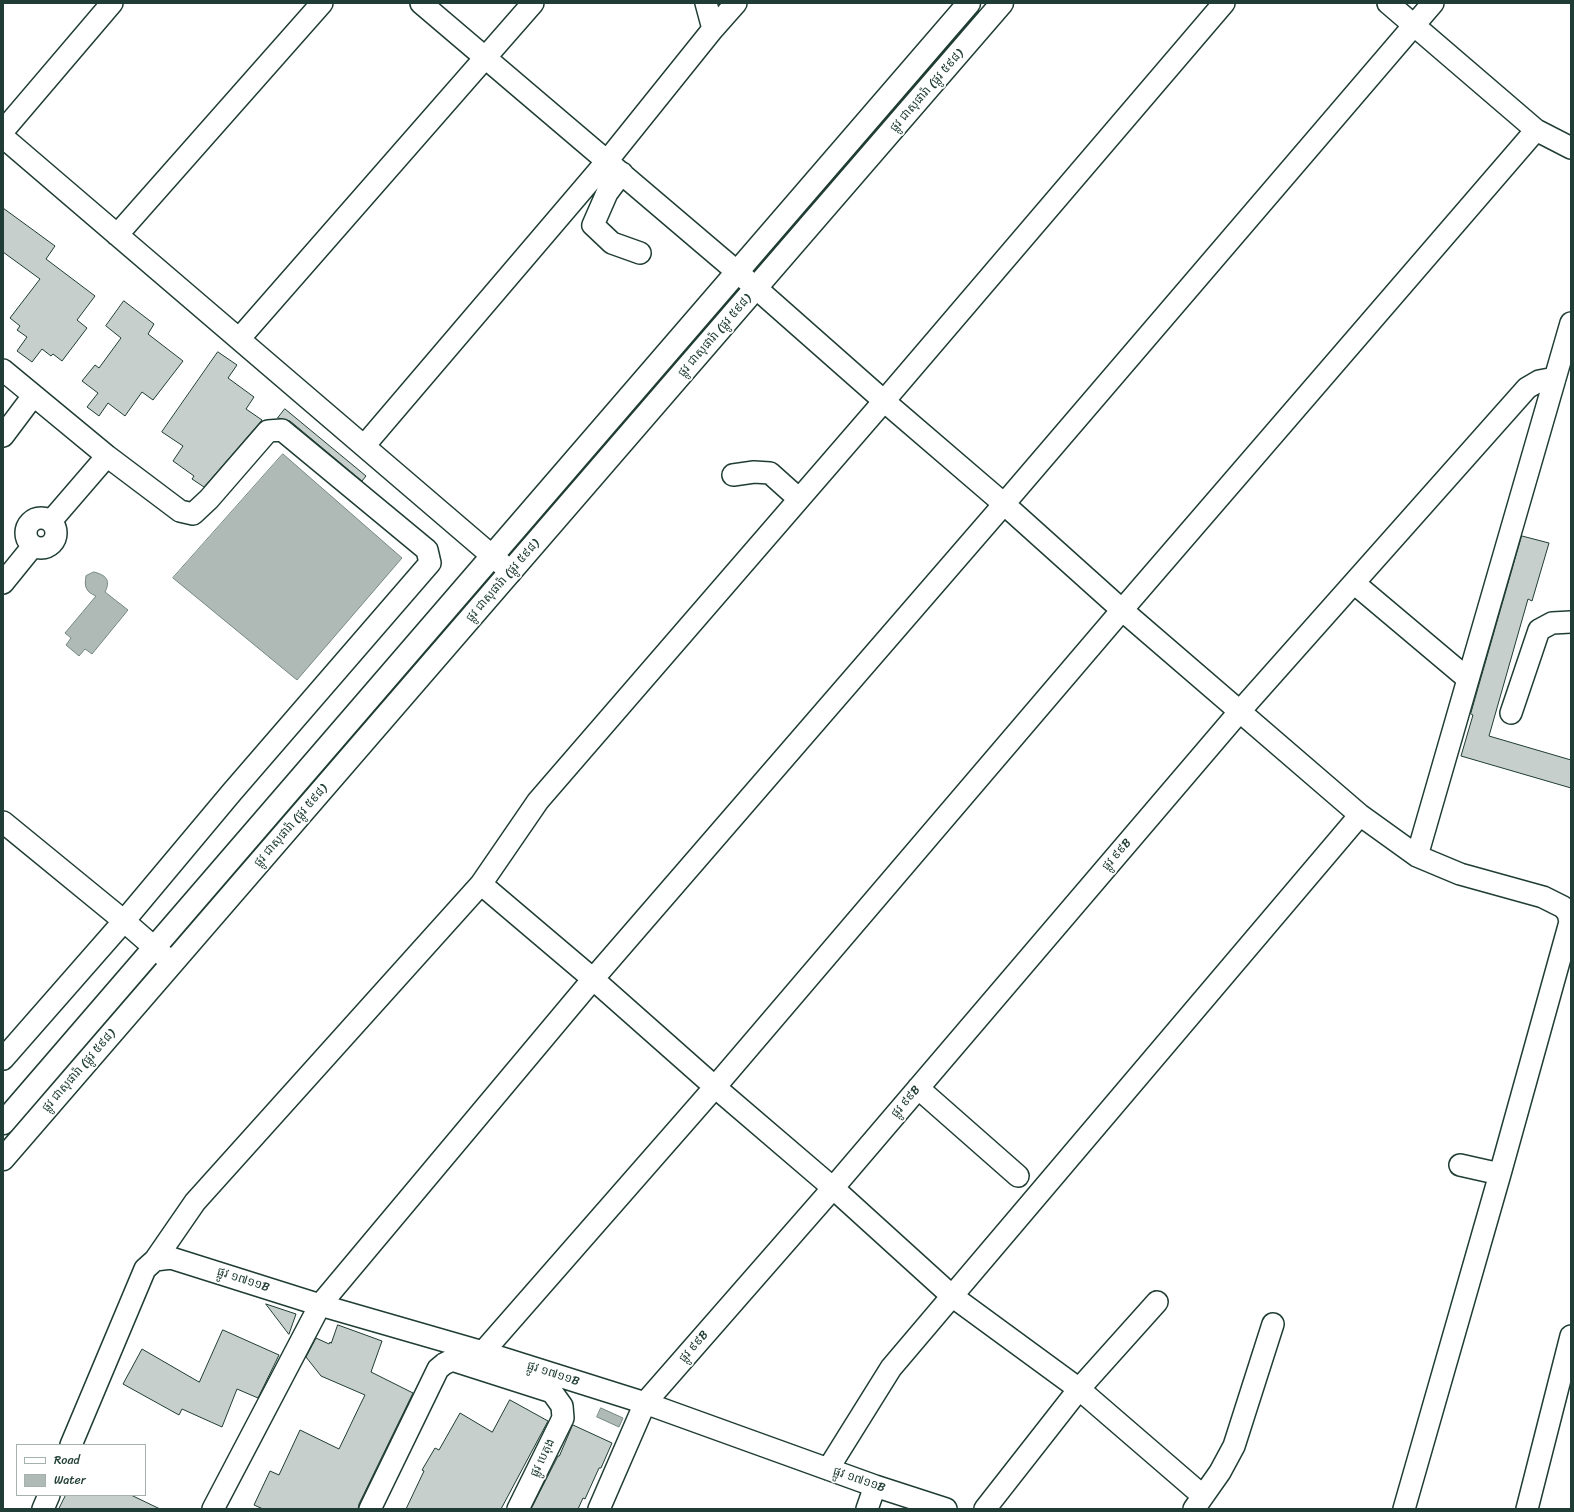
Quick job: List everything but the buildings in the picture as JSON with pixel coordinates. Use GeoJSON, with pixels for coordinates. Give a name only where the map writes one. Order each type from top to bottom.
{"type":"FeatureCollection","features":[{"type":"Feature","properties":{"kind":"main road","name":"ផ្លូវ ជាសុផារ៉ា (ផ្លូវ ៥៩៨)"},"geometry":{"type":"LineString","coordinates":[[3,1123],[969,3]]}},
{"type":"Feature","properties":{"kind":"main road","name":"ផ្លូវ ជាសុផារ៉ា (ផ្លូវ ៥៩៨)"},"geometry":{"type":"LineString","coordinates":[[3,1159],[1002,3]]}},
{"type":"Feature","properties":{"kind":"street"},"geometry":{"type":"LineString","coordinates":[[3,131],[112,3]]}},
{"type":"Feature","properties":{"kind":"street"},"geometry":{"type":"LineString","coordinates":[[117,235],[322,3]]}},
{"type":"Feature","properties":{"kind":"street"},"geometry":{"type":"LineString","coordinates":[[421,3],[737,271],[884,401],[1004,504],[1122,610],[1360,815],[1417,856],[1460,874],[1543,897],[1570,912],[1570,922],[1500,1174],[1404,1509]]}},
{"type":"Feature","properties":{"kind":"street"},"geometry":{"type":"LineString","coordinates":[[239,339],[533,3]]}},
{"type":"Feature","properties":{"kind":"street"},"geometry":{"type":"LineString","coordinates":[[706,3],[713,29]]}},
{"type":"Feature","properties":{"kind":"street"},"geometry":{"type":"LineString","coordinates":[[364,446],[615,167],[713,29],[736,3]]}},
{"type":"Feature","properties":{"kind":"street"},"geometry":{"type":"LineString","coordinates":[[71,1444],[145,1269],[155,1260],[195,1202],[481,884],[538,801],[884,401],[1224,3]]}},
{"type":"Feature","properties":{"kind":"street"},"geometry":{"type":"LineString","coordinates":[[1388,3],[1536,130],[1571,148]]}},
{"type":"Feature","properties":{"kind":"street"},"geometry":{"type":"LineString","coordinates":[[213,1509],[320,1305],[593,979],[1004,504],[1413,24],[1433,3]]}},
{"type":"Feature","properties":{"kind":"street"},"geometry":{"type":"LineString","coordinates":[[483,1352],[715,1087],[1122,610],[1536,130]]}},
{"type":"Feature","properties":{"kind":"street"},"geometry":{"type":"LineString","coordinates":[[3,137],[511,572]]}},
{"type":"Feature","properties":{"kind":"street"},"geometry":{"type":"LineString","coordinates":[[615,167],[607,193],[593,225],[612,243],[640,253]]}},
{"type":"Feature","properties":{"kind":"street"},"geometry":{"type":"LineString","coordinates":[[1417,856],[1571,324]]}},
{"type":"Feature","properties":{"kind":"street"},"geometry":{"type":"LineString","coordinates":[[3,370],[107,456],[180,511],[193,514],[209,499],[268,431],[282,430],[427,550],[430,563],[232,792],[124,921],[3,1059]]}},
{"type":"Feature","properties":{"kind":"street","name":"ផ្លូវ ៩៩B"},"geometry":{"type":"LineString","coordinates":[[599,1509],[645,1403],[833,1188],[1240,711],[1527,388],[1539,381],[1555,378]]}},
{"type":"Feature","properties":{"kind":"street"},"geometry":{"type":"LineString","coordinates":[[3,436],[33,396]]}},
{"type":"Feature","properties":{"kind":"street"},"geometry":{"type":"LineString","coordinates":[[3,583],[33,546],[28,541],[26,535],[26,529],[29,523],[40,517],[51,521],[107,456]]}},
{"type":"Feature","properties":{"kind":"street"},"geometry":{"type":"LineString","coordinates":[[733,475],[754,472],[770,473],[799,499]]}},
{"type":"Feature","properties":{"kind":"street"},"geometry":{"type":"LineString","coordinates":[[1354,583],[1468,679]]}},
{"type":"Feature","properties":{"kind":"street"},"geometry":{"type":"LineString","coordinates":[[1511,713],[1539,630],[1552,623],[1571,622]]}},
{"type":"Feature","properties":{"kind":"street"},"geometry":{"type":"LineString","coordinates":[[828,1469],[891,1368],[1360,815]]}},
{"type":"Feature","properties":{"kind":"street"},"geometry":{"type":"LineString","coordinates":[[3,822],[124,921],[172,963]]}},
{"type":"Feature","properties":{"kind":"street"},"geometry":{"type":"LineString","coordinates":[[481,884],[593,979],[715,1087],[833,1188],[952,1296],[1079,1389],[1198,1502],[1220,1472],[1234,1446],[1273,1324]]}},
{"type":"Feature","properties":{"kind":"street"},"geometry":{"type":"LineString","coordinates":[[918,1088],[1018,1176]]}},
{"type":"Feature","properties":{"kind":"street"},"geometry":{"type":"LineString","coordinates":[[1460,1165],[1500,1174]]}},
{"type":"Feature","properties":{"kind":"street","name":"ផ្លូវ ១៧១១B"},"geometry":{"type":"LineString","coordinates":[[155,1260],[172,1258],[320,1305],[483,1352],[645,1403],[875,1486],[946,1509]]}},
{"type":"Feature","properties":{"kind":"street"},"geometry":{"type":"LineString","coordinates":[[986,1509],[1079,1389],[1157,1302]]}},
{"type":"Feature","properties":{"kind":"street"},"geometry":{"type":"LineString","coordinates":[[1527,1509],[1571,1336]]}},
{"type":"Feature","properties":{"kind":"street","name":"ផ្លូវ បេតុង"},"geometry":{"type":"LineString","coordinates":[[370,1509],[438,1369],[452,1360],[552,1392],[562,1406],[563,1418],[518,1509]]}},
{"type":"Feature","properties":{"kind":"street"},"geometry":{"type":"LineString","coordinates":[[867,1509],[875,1486]]}},
{"type":"Feature","properties":{"kind":"street"},"geometry":{"type":"LineString","coordinates":[[43,1509],[49,1496]]}},
{"type":"Feature","properties":{"kind":"water"},"geometry":{"type":"Polygon","coordinates":[[[283,454],[402,558],[297,680],[173,578],[283,454]]]}},
{"type":"Feature","properties":{"kind":"water"},"geometry":{"type":"Polygon","coordinates":[[[94,572],[104,576],[106,579],[108,584],[105,592],[128,610],[92,654],[85,649],[79,656],[66,645],[71,638],[65,633],[96,596],[86,589],[85,583],[86,576],[94,572]]]}},
{"type":"Feature","properties":{"kind":"water"},"geometry":{"type":"Polygon","coordinates":[[[601,1408],[623,1418],[619,1427],[597,1417],[601,1408]]]}}]}
